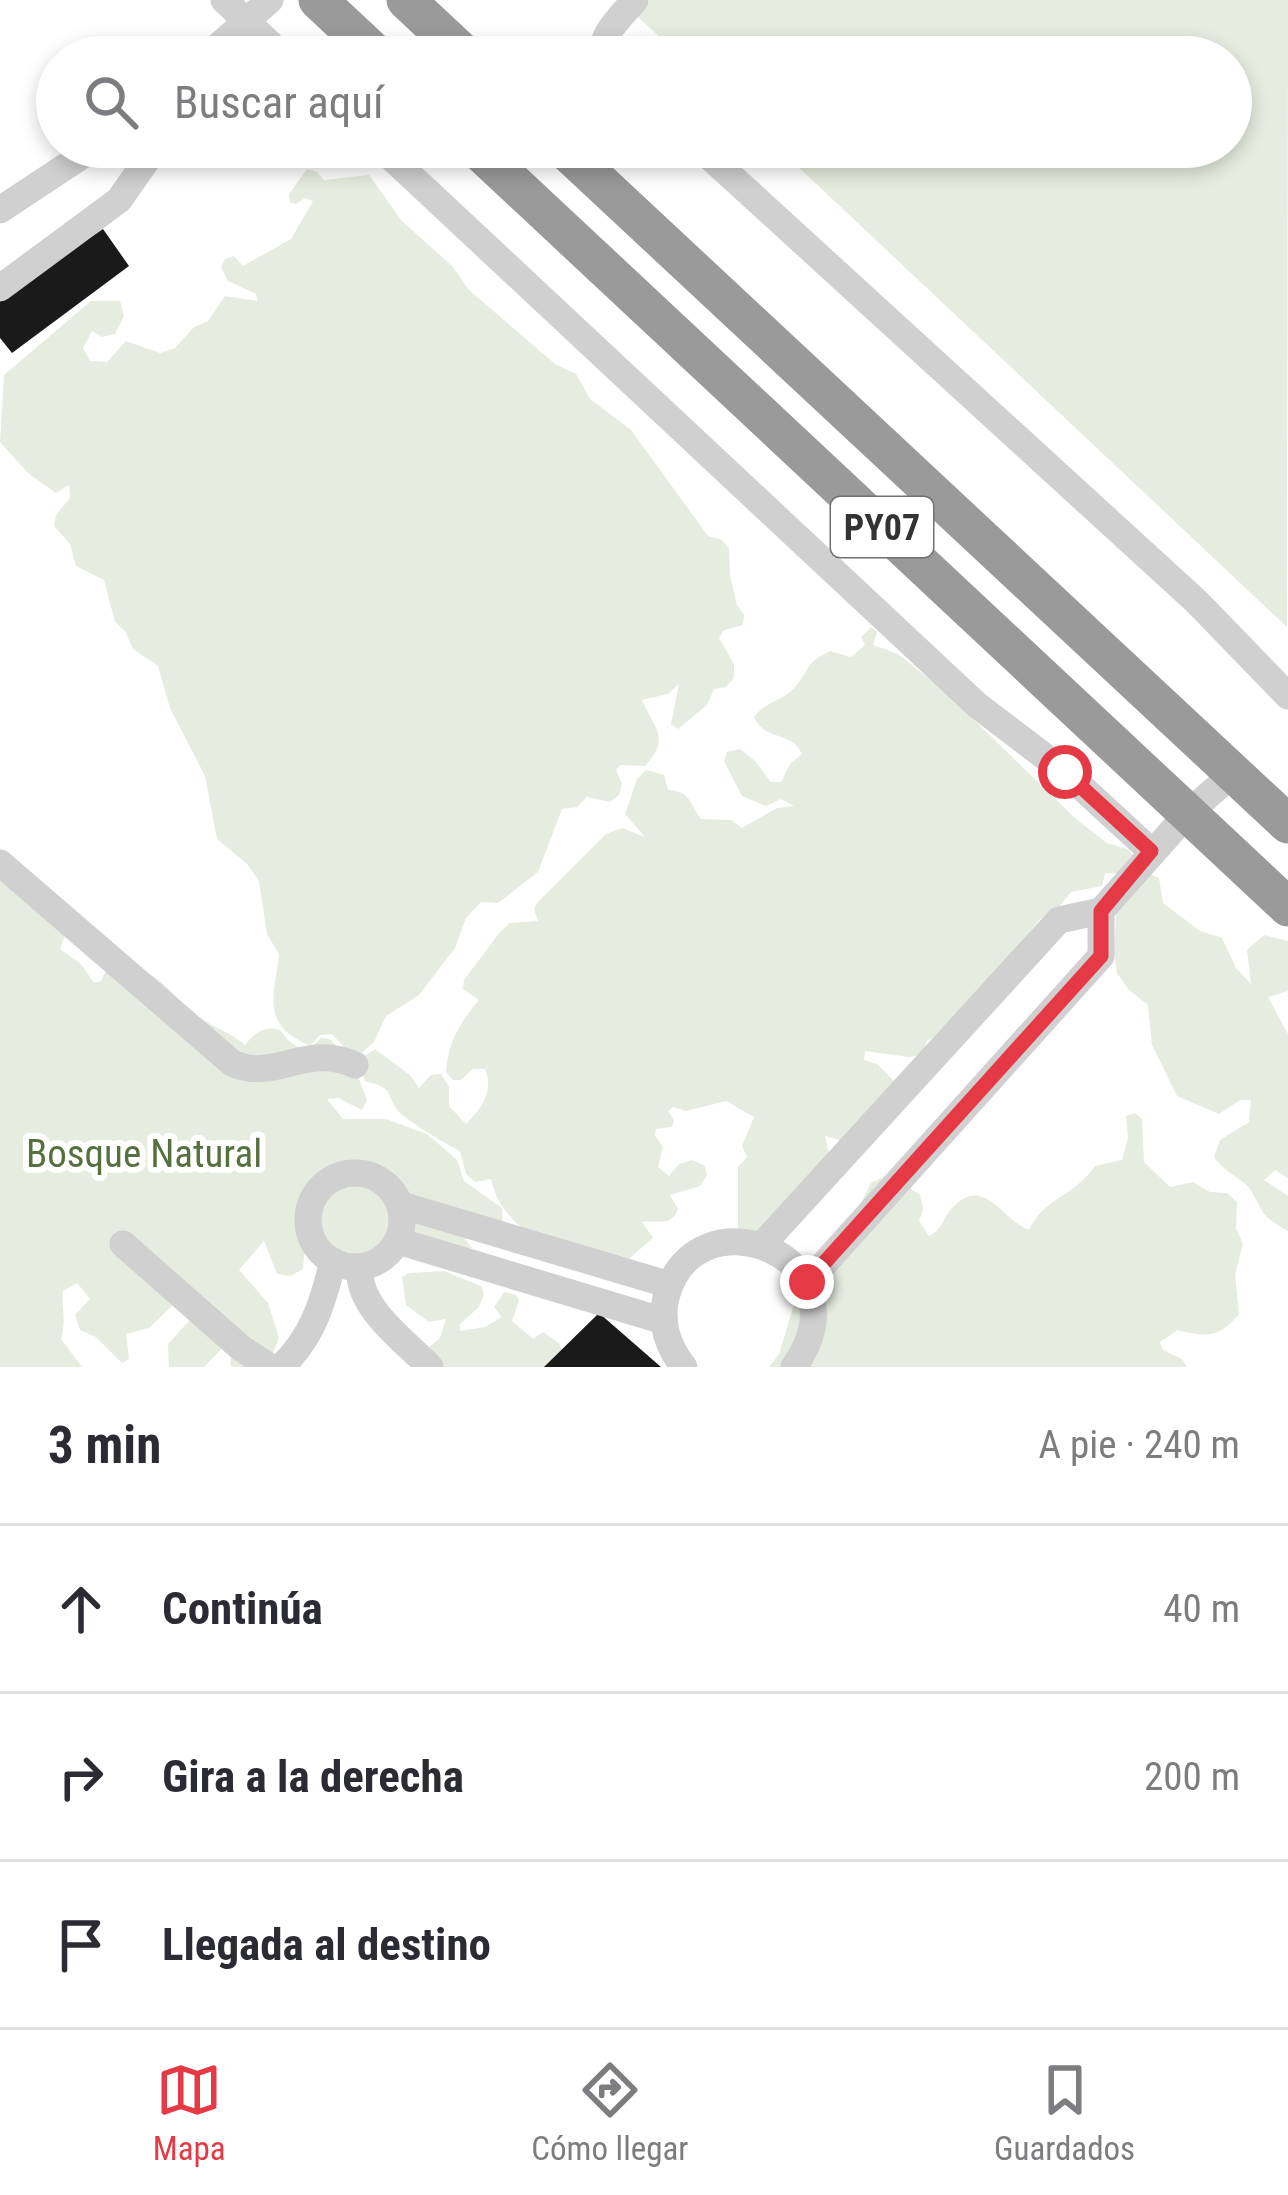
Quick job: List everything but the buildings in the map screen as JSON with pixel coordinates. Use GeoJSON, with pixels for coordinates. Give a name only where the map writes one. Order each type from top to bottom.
{"type":"FeatureCollection","features":[{"type":"Feature","properties":{"kind":"highway"},"geometry":{"type":"LineString","coordinates":[[318,0],[357,36]]}},
{"type":"Feature","properties":{"kind":"highway"},"geometry":{"type":"LineString","coordinates":[[406,0],[444,36]]}},
{"type":"Feature","properties":{"kind":"highway","name":"PY07"},"geometry":{"type":"LineString","coordinates":[[497,168],[1288,907]]}},
{"type":"Feature","properties":{"kind":"highway","name":"PY07"},"geometry":{"type":"LineString","coordinates":[[585,168],[1288,824]]}},
{"type":"Feature","properties":{"kind":"lane"},"geometry":{"type":"LineString","coordinates":[[224,0],[261,36]]}},
{"type":"Feature","properties":{"kind":"lane"},"geometry":{"type":"LineString","coordinates":[[228,36],[270,0]]}},
{"type":"Feature","properties":{"kind":"lane"},"geometry":{"type":"LineString","coordinates":[[607,36],[635,0]]}},
{"type":"Feature","properties":{"kind":"lane"},"geometry":{"type":"LineString","coordinates":[[0,210],[63,168]]}},
{"type":"Feature","properties":{"kind":"lane"},"geometry":{"type":"LineString","coordinates":[[128,168],[136,177]]}},
{"type":"Feature","properties":{"kind":"lane"},"geometry":{"type":"LineString","coordinates":[[0,288],[119,200],[142,168]]}},
{"type":"Feature","properties":{"kind":"lane"},"geometry":{"type":"LineString","coordinates":[[402,168],[976,705],[1065,772],[1151,851]]}},
{"type":"Feature","properties":{"kind":"lane"},"geometry":{"type":"LineString","coordinates":[[722,168],[1197,602],[1288,696]]}},
{"type":"Feature","properties":{"kind":"lane"},"geometry":{"type":"LineString","coordinates":[[762,1244],[1059,920],[1101,911],[1151,851],[1234,773]]}},
{"type":"Feature","properties":{"kind":"lane"},"geometry":{"type":"LineString","coordinates":[[0,863],[232,1063],[245,1070],[330,1055],[355,1065]]}},
{"type":"Feature","properties":{"kind":"lane"},"geometry":{"type":"LineString","coordinates":[[807,1282],[1101,956],[1101,911]]}},
{"type":"Feature","properties":{"kind":"lane"},"geometry":{"type":"LineString","coordinates":[[281,1367],[301,1348],[347,1264],[382,1258],[398,1241],[403,1223],[394,1191],[368,1174],[338,1175],[325,1183],[314,1195],[308,1225],[320,1252],[347,1264],[368,1302],[430,1367]]}},
{"type":"Feature","properties":{"kind":"lane"},"geometry":{"type":"LineString","coordinates":[[400,1205],[670,1285]]}},
{"type":"Feature","properties":{"kind":"lane"},"geometry":{"type":"LineString","coordinates":[[684,1367],[669,1344],[664,1321],[670,1285],[699,1252],[741,1240],[780,1253],[807,1282],[814,1328],[794,1367]]}},
{"type":"Feature","properties":{"kind":"lane"},"geometry":{"type":"LineString","coordinates":[[398,1241],[664,1321]]}},
{"type":"Feature","properties":{"kind":"lane"},"geometry":{"type":"LineString","coordinates":[[123,1244],[241,1348],[270,1367]]}},
{"type":"Feature","properties":{"kind":"green space"},"geometry":{"type":"Polygon","coordinates":[[[650,0],[1288,0],[1287,627],[799,168],[1252,168],[1252,36],[658,36],[636,15],[650,0]]]}},
{"type":"Feature","properties":{"kind":"green space"},"geometry":{"type":"Polygon","coordinates":[[[307,169],[324,180],[369,175],[402,221],[453,267],[469,290],[555,364],[576,374],[590,399],[631,430],[708,536],[722,540],[729,549],[730,575],[744,615],[743,625],[724,630],[719,638],[734,664],[734,678],[726,687],[714,689],[707,705],[678,729],[671,724],[679,684],[668,694],[642,700],[658,734],[653,756],[645,766],[621,765],[616,770],[622,784],[619,795],[610,802],[587,797],[577,807],[562,809],[538,872],[498,903],[481,902],[466,918],[455,948],[419,995],[386,1016],[374,1042],[355,1059],[332,1034],[320,1035],[310,1046],[283,1028],[277,1018],[274,996],[279,954],[267,934],[259,881],[217,839],[205,776],[170,708],[158,666],[133,649],[115,622],[104,580],[76,566],[70,544],[54,526],[56,515],[70,498],[69,485],[56,493],[28,473],[0,442],[4,375],[91,301],[120,301],[124,316],[115,334],[102,337],[92,331],[83,348],[90,361],[107,362],[126,341],[160,353],[175,348],[194,327],[208,321],[225,296],[257,301],[256,294],[228,281],[221,267],[234,256],[243,266],[291,239],[313,201],[290,202],[289,194],[307,169]]]}},
{"type":"Feature","properties":{"kind":"green space"},"geometry":{"type":"Polygon","coordinates":[[[871,627],[877,632],[873,645],[898,654],[942,689],[1076,819],[1136,858],[1126,874],[1105,873],[1102,886],[1071,892],[1039,920],[1001,969],[927,1041],[922,1055],[865,1051],[864,1060],[877,1064],[894,1081],[847,1142],[825,1136],[829,1154],[765,1234],[745,1234],[738,1228],[738,1167],[747,1157],[742,1146],[754,1117],[726,1101],[686,1111],[673,1107],[668,1111],[674,1120],[672,1127],[656,1129],[663,1147],[658,1167],[669,1176],[679,1164],[692,1160],[705,1166],[707,1175],[700,1186],[670,1195],[678,1209],[672,1218],[642,1222],[653,1238],[611,1274],[522,1227],[497,1198],[491,1179],[475,1182],[466,1174],[460,1151],[404,1117],[389,1093],[366,1082],[359,1069],[363,1057],[375,1049],[411,1076],[419,1088],[431,1075],[441,1074],[449,1087],[449,1106],[466,1124],[485,1099],[485,1069],[473,1069],[461,1080],[453,1080],[446,1072],[447,1061],[456,1033],[479,1000],[463,989],[464,980],[500,932],[510,923],[538,921],[534,909],[538,902],[606,834],[622,828],[645,837],[625,814],[637,779],[646,770],[664,775],[668,790],[685,795],[701,819],[731,820],[742,828],[777,808],[794,806],[781,799],[766,806],[742,796],[724,761],[727,752],[740,749],[771,782],[781,782],[790,764],[802,754],[754,717],[791,691],[822,655],[830,651],[851,657],[865,645],[861,637],[871,627]]]}},
{"type":"Feature","properties":{"kind":"green space"},"geometry":{"type":"Polygon","coordinates":[[[1142,871],[1159,878],[1163,903],[1200,931],[1222,938],[1236,968],[1251,984],[1247,950],[1264,935],[1288,941],[1288,991],[1268,997],[1288,1034],[1288,1178],[1275,1170],[1264,1180],[1288,1196],[1288,1231],[1267,1217],[1247,1185],[1214,1157],[1220,1140],[1249,1122],[1251,1100],[1240,1100],[1219,1114],[1177,1096],[1152,1045],[1148,1005],[1117,973],[1116,912],[1142,871]]]}},
{"type":"Feature","properties":{"kind":"green space","name":"Bosque Natural"},"geometry":{"type":"Polygon","coordinates":[[[0,881],[69,925],[60,949],[81,964],[94,983],[101,981],[106,970],[150,975],[195,1014],[245,1045],[256,1033],[269,1029],[280,1030],[292,1043],[309,1050],[321,1038],[330,1039],[354,1066],[367,1100],[362,1110],[338,1098],[327,1099],[343,1119],[386,1119],[427,1134],[457,1160],[464,1181],[502,1208],[503,1231],[459,1231],[472,1248],[460,1254],[400,1235],[375,1261],[340,1272],[327,1261],[317,1228],[305,1243],[303,1269],[290,1276],[277,1274],[264,1241],[239,1270],[268,1303],[279,1338],[267,1367],[233,1367],[230,1340],[204,1367],[169,1367],[168,1344],[191,1319],[185,1309],[172,1306],[149,1328],[126,1334],[129,1359],[122,1363],[96,1337],[80,1330],[75,1315],[90,1299],[77,1283],[63,1291],[61,1339],[82,1367],[0,1367],[0,881]]]}},
{"type":"Feature","properties":{"kind":"green space"},"geometry":{"type":"Polygon","coordinates":[[[1135,1113],[1142,1119],[1144,1162],[1170,1187],[1193,1182],[1210,1192],[1227,1193],[1237,1202],[1236,1228],[1243,1244],[1235,1274],[1239,1314],[1219,1331],[1205,1335],[1178,1330],[1160,1342],[1163,1350],[1182,1359],[1187,1367],[769,1367],[779,1354],[799,1288],[865,1213],[862,1201],[871,1183],[889,1174],[920,1195],[919,1221],[929,1236],[954,1206],[975,1195],[1029,1230],[1043,1210],[1095,1166],[1122,1160],[1128,1138],[1126,1116],[1135,1113]]]}},
{"type":"Feature","properties":{"kind":"green space"},"geometry":{"type":"Polygon","coordinates":[[[444,1271],[481,1286],[484,1294],[479,1307],[460,1324],[460,1331],[485,1327],[502,1317],[494,1307],[504,1292],[516,1295],[519,1300],[512,1321],[533,1339],[543,1332],[559,1343],[564,1354],[557,1367],[416,1367],[423,1352],[440,1338],[446,1319],[429,1322],[406,1305],[402,1277],[444,1271]]]}},
{"type":"Feature","properties":{"kind":"route"},"geometry":{"type":"LineString","coordinates":[[807,1282],[1101,956],[1101,911],[1151,851],[1065,772]]}}]}
